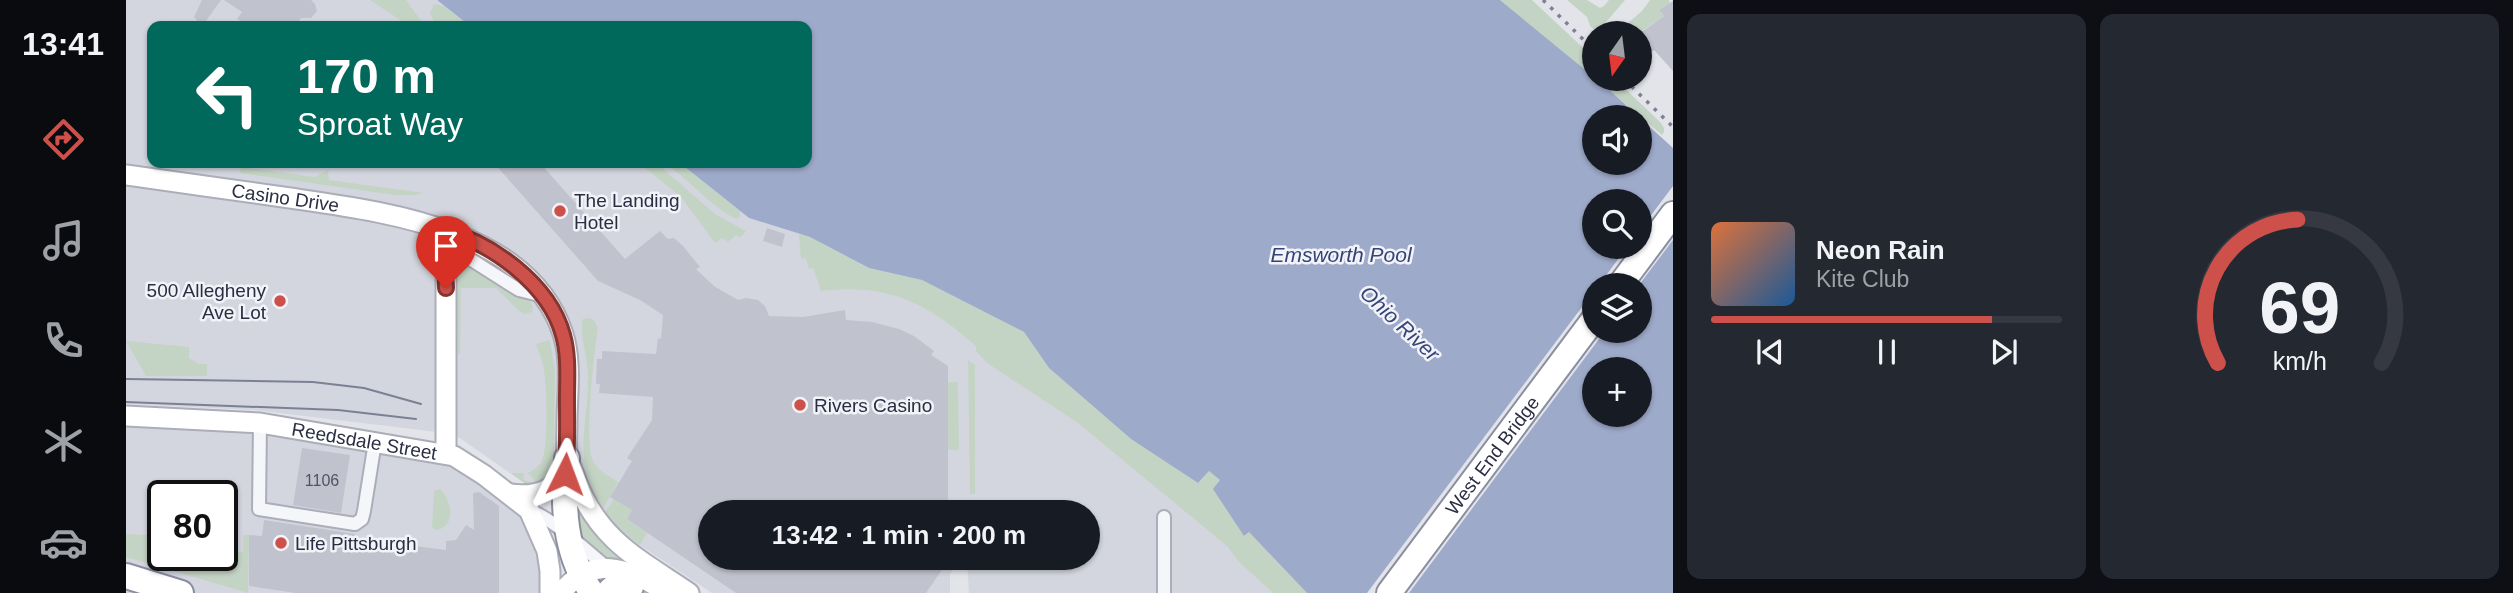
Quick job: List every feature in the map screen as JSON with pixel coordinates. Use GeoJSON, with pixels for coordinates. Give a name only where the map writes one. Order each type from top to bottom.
{"type":"FeatureCollection","features":[{"type":"Feature","properties":{"kind":"highway"},"geometry":{"type":"LineString","coordinates":[[1629,273],[1673,214]]}},
{"type":"Feature","properties":{"kind":"highway","name":"West End Bridge"},"geometry":{"type":"LineString","coordinates":[[1389,593],[1582,335]]}},
{"type":"Feature","properties":{"kind":"highway"},"geometry":{"type":"LineString","coordinates":[[567,458],[564,491],[568,536],[587,584]]}},
{"type":"Feature","properties":{"kind":"highway"},"geometry":{"type":"LineString","coordinates":[[126,576],[181,593]]}},
{"type":"Feature","properties":{"kind":"main road","name":"Casino Drive"},"geometry":{"type":"LineString","coordinates":[[126,175],[397,215],[461,235],[498,256],[529,280],[541,295],[563,334],[567,359],[567,458],[593,516],[604,530],[640,560],[690,593]]}},
{"type":"Feature","properties":{"kind":"main road"},"geometry":{"type":"LineString","coordinates":[[443,230],[446,263],[446,453]]}},
{"type":"Feature","properties":{"kind":"main road","name":"Reedsdale Street"},"geometry":{"type":"LineString","coordinates":[[126,416],[260,423],[446,453],[461,460],[529,510]]}},
{"type":"Feature","properties":{"kind":"main road"},"geometry":{"type":"LineString","coordinates":[[510,494],[531,495],[547,491],[558,480],[567,458]]}},
{"type":"Feature","properties":{"kind":"main road"},"geometry":{"type":"LineString","coordinates":[[529,510],[547,551],[550,593]]}},
{"type":"Feature","properties":{"kind":"main road"},"geometry":{"type":"LineString","coordinates":[[561,593],[587,584],[597,569],[622,585],[634,574],[667,593]]}},
{"type":"Feature","properties":{"kind":"street"},"geometry":{"type":"LineString","coordinates":[[260,423],[258,509],[355,524],[362,519],[364,511],[375,442]]}},
{"type":"Feature","properties":{"kind":"street","name":"Reedsdale Street"},"geometry":{"type":"LineString","coordinates":[[529,510],[568,536],[622,585]]}},
{"type":"Feature","properties":{"kind":"street"},"geometry":{"type":"LineString","coordinates":[[1164,517],[1164,593]]}},
{"type":"Feature","properties":{"kind":"shaded area"},"geometry":{"type":"Polygon","coordinates":[[[126,0],[437,0],[464,21],[147,21],[147,168],[686,168],[749,218],[810,237],[922,280],[1024,332],[1049,368],[1131,439],[1214,489],[1307,593],[969,593],[968,570],[1100,570],[1100,500],[698,500],[698,570],[953,570],[950,574],[950,593],[712,593],[629,538],[604,513],[527,485],[454,434],[253,410],[126,404],[126,0]]]}},
{"type":"Feature","properties":{"kind":"shaded area"},"geometry":{"type":"Polygon","coordinates":[[[126,416],[432,451],[529,510],[550,593],[126,593],[126,416]]]}},
{"type":"Feature","properties":{"kind":"green space"},"geometry":{"type":"Polygon","coordinates":[[[370,0],[406,0],[421,21],[402,21],[370,0]]]}},
{"type":"Feature","properties":{"kind":"green space"},"geometry":{"type":"Polygon","coordinates":[[[1500,0],[1532,0],[1582,47],[1582,67],[1500,0]]]}},
{"type":"Feature","properties":{"kind":"green space"},"geometry":{"type":"Polygon","coordinates":[[[1567,0],[1587,0],[1600,8],[1609,0],[1625,0],[1607,21],[1588,21],[1567,0]]]}},
{"type":"Feature","properties":{"kind":"green space"},"geometry":{"type":"Polygon","coordinates":[[[1650,0],[1669,0],[1670,3],[1659,10],[1664,16],[1652,24],[1652,21],[1630,21],[1650,0]]]}},
{"type":"Feature","properties":{"kind":"green space"},"geometry":{"type":"Polygon","coordinates":[[[434,4],[444,6],[464,21],[434,21],[430,13],[434,4]]]}},
{"type":"Feature","properties":{"kind":"green space"},"geometry":{"type":"Polygon","coordinates":[[[1610,91],[1628,91],[1642,105],[1627,105],[1610,91]]]}},
{"type":"Feature","properties":{"kind":"green space"},"geometry":{"type":"Polygon","coordinates":[[[1652,114],[1664,128],[1662,135],[1652,127],[1652,114]]]}},
{"type":"Feature","properties":{"kind":"green space"},"geometry":{"type":"Polygon","coordinates":[[[241,168],[248,168],[315,177],[328,170],[329,180],[424,193],[395,195],[240,173],[241,168]]]}},
{"type":"Feature","properties":{"kind":"green space"},"geometry":{"type":"Polygon","coordinates":[[[645,168],[662,168],[715,214],[746,231],[740,238],[736,235],[728,242],[722,238],[715,243],[681,197],[645,168]]]}},
{"type":"Feature","properties":{"kind":"green space"},"geometry":{"type":"Polygon","coordinates":[[[670,168],[686,168],[740,211],[740,217],[736,219],[726,213],[670,168]]]}},
{"type":"Feature","properties":{"kind":"green space"},"geometry":{"type":"Polygon","coordinates":[[[799,234],[810,237],[868,268],[922,280],[1024,332],[1049,368],[1131,439],[1198,483],[1209,471],[1221,480],[1245,536],[1249,532],[1307,593],[1273,593],[1238,561],[1228,547],[1078,423],[987,363],[976,351],[976,346],[940,318],[905,299],[887,294],[845,289],[821,291],[813,268],[809,269],[806,258],[801,259],[799,234]]]}},
{"type":"Feature","properties":{"kind":"green space"},"geometry":{"type":"Polygon","coordinates":[[[455,259],[501,284],[517,297],[531,302],[533,307],[532,312],[525,314],[496,288],[461,288],[460,354],[452,350],[455,259]]]}},
{"type":"Feature","properties":{"kind":"green space"},"geometry":{"type":"Polygon","coordinates":[[[583,319],[594,320],[598,328],[591,396],[590,451],[598,468],[618,482],[603,509],[593,491],[584,459],[588,378],[582,324],[583,319]]]}},
{"type":"Feature","properties":{"kind":"green space"},"geometry":{"type":"Polygon","coordinates":[[[550,340],[555,370],[554,467],[544,480],[527,485],[511,473],[523,473],[524,480],[532,483],[535,481],[528,473],[541,463],[544,456],[546,385],[536,344],[550,340]]]}},
{"type":"Feature","properties":{"kind":"green space"},"geometry":{"type":"Polygon","coordinates":[[[126,341],[189,347],[189,358],[199,364],[207,364],[207,376],[146,376],[126,341]]]}},
{"type":"Feature","properties":{"kind":"green space"},"geometry":{"type":"Polygon","coordinates":[[[968,360],[975,365],[975,494],[970,494],[968,360]]]}},
{"type":"Feature","properties":{"kind":"green space"},"geometry":{"type":"Polygon","coordinates":[[[948,382],[958,382],[959,450],[947,450],[948,382]]]}},
{"type":"Feature","properties":{"kind":"green space"},"geometry":{"type":"Polygon","coordinates":[[[440,489],[447,500],[450,513],[447,524],[435,530],[432,527],[434,491],[440,489]]]}},
{"type":"Feature","properties":{"kind":"green space"},"geometry":{"type":"Polygon","coordinates":[[[614,499],[632,510],[627,519],[647,533],[640,545],[604,513],[614,499]]]}},
{"type":"Feature","properties":{"kind":"green space"},"geometry":{"type":"Polygon","coordinates":[[[580,509],[601,539],[624,562],[609,559],[575,534],[570,510],[580,509]]]}},
{"type":"Feature","properties":{"kind":"green space"},"geometry":{"type":"Polygon","coordinates":[[[126,534],[147,535],[147,563],[126,557],[126,534]]]}},
{"type":"Feature","properties":{"kind":"green space"},"geometry":{"type":"Polygon","coordinates":[[[243,535],[249,535],[248,593],[173,571],[238,571],[238,552],[243,552],[243,535]]]}},
{"type":"Feature","properties":{"kind":"water","name":"Emsworth Pool"},"geometry":{"type":"Polygon","coordinates":[[[437,0],[1500,0],[1582,67],[1582,91],[1610,91],[1626,105],[1582,105],[1582,175],[1652,175],[1652,129],[1673,148],[1673,593],[1307,593],[1249,532],[1244,536],[1213,489],[1220,480],[1209,471],[1198,483],[1131,439],[1049,368],[1024,332],[922,280],[869,268],[810,237],[749,218],[686,168],[812,168],[812,21],[464,21],[437,0]]]}},
{"type":"Feature","properties":{"kind":"pier"},"geometry":{"type":"Polygon","coordinates":[[[1673,186],[1673,240],[1648,273],[1608,273],[1618,259],[1652,259],[1652,214],[1673,186]]]}},
{"type":"Feature","properties":{"kind":"pier"},"geometry":{"type":"Polygon","coordinates":[[[1582,307],[1582,343],[1596,343],[1586,357],[1582,357],[1582,362],[1409,593],[1367,593],[1582,307]]]}},
{"type":"Feature","properties":{"kind":"building"},"geometry":{"type":"Polygon","coordinates":[[[202,0],[221,0],[206,21],[197,21],[194,17],[202,0]]]}},
{"type":"Feature","properties":{"kind":"building"},"geometry":{"type":"Polygon","coordinates":[[[224,0],[311,0],[317,11],[311,18],[301,18],[299,21],[240,21],[237,19],[242,12],[224,0]]]}},
{"type":"Feature","properties":{"kind":"building"},"geometry":{"type":"Polygon","coordinates":[[[1673,1],[1673,71],[1654,50],[1652,51],[1652,24],[1664,16],[1659,10],[1673,1]]]}},
{"type":"Feature","properties":{"kind":"building","name":"Rivers Casino"},"geometry":{"type":"Polygon","coordinates":[[[498,168],[544,168],[625,259],[660,231],[668,239],[674,238],[683,246],[700,267],[696,269],[714,286],[738,300],[758,300],[765,306],[769,316],[803,317],[845,310],[846,320],[872,322],[914,336],[934,351],[931,355],[948,366],[948,500],[698,500],[698,567],[627,519],[632,510],[610,497],[632,461],[627,458],[652,420],[653,397],[599,393],[600,384],[596,384],[597,359],[602,359],[602,351],[656,354],[658,338],[661,339],[663,315],[640,300],[598,281],[498,168]]]}},
{"type":"Feature","properties":{"kind":"building"},"geometry":{"type":"Polygon","coordinates":[[[767,228],[785,234],[782,247],[763,241],[767,228]]]}},
{"type":"Feature","properties":{"kind":"building"},"geometry":{"type":"Polygon","coordinates":[[[302,448],[350,455],[341,513],[293,505],[302,448]]]}},
{"type":"Feature","properties":{"kind":"building"},"geometry":{"type":"Polygon","coordinates":[[[479,492],[499,506],[499,593],[295,593],[249,586],[249,535],[262,536],[264,520],[355,534],[354,538],[446,550],[446,541],[456,540],[466,525],[474,530],[473,493],[479,492]]]}},
{"type":"Feature","properties":{"kind":"building","name":"Rivers Casino"},"geometry":{"type":"Polygon","coordinates":[[[702,570],[942,570],[926,593],[736,593],[702,570]]]}},
{"type":"Feature","properties":{"kind":"tram line"},"geometry":{"type":"LineString","coordinates":[[126,379],[313,382],[364,388],[421,404]]}},
{"type":"Feature","properties":{"kind":"tram line"},"geometry":{"type":"LineString","coordinates":[[126,402],[338,410],[416,419]]}},
{"type":"Feature","properties":{"kind":"railway"},"geometry":{"type":"LineString","coordinates":[[1543,0],[1582,38]]}},
{"type":"Feature","properties":{"kind":"railway"},"geometry":{"type":"LineString","coordinates":[[1636,91],[1673,127]]}},
{"type":"Feature","properties":{"kind":"place","name":"The Landing Hotel"},"geometry":{"type":"Point","coordinates":[560,211]}},
{"type":"Feature","properties":{"kind":"place","name":"500 Allegheny Ave Lot"},"geometry":{"type":"Point","coordinates":[280,301]}},
{"type":"Feature","properties":{"kind":"place","name":"Rivers Casino"},"geometry":{"type":"Point","coordinates":[800,405]}},
{"type":"Feature","properties":{"kind":"place","name":"Life Pittsburgh"},"geometry":{"type":"Point","coordinates":[281,543]}},
{"type":"Feature","properties":{"kind":"route"},"geometry":{"type":"LineString","coordinates":[[446,288],[443,230],[461,235],[498,256],[529,280],[546,302],[563,334],[567,359],[565,474]]}},
{"type":"Feature","properties":{"kind":"water label","name":"Ohio River"},"geometry":{"type":"Point","coordinates":[1400,323]}}]}
